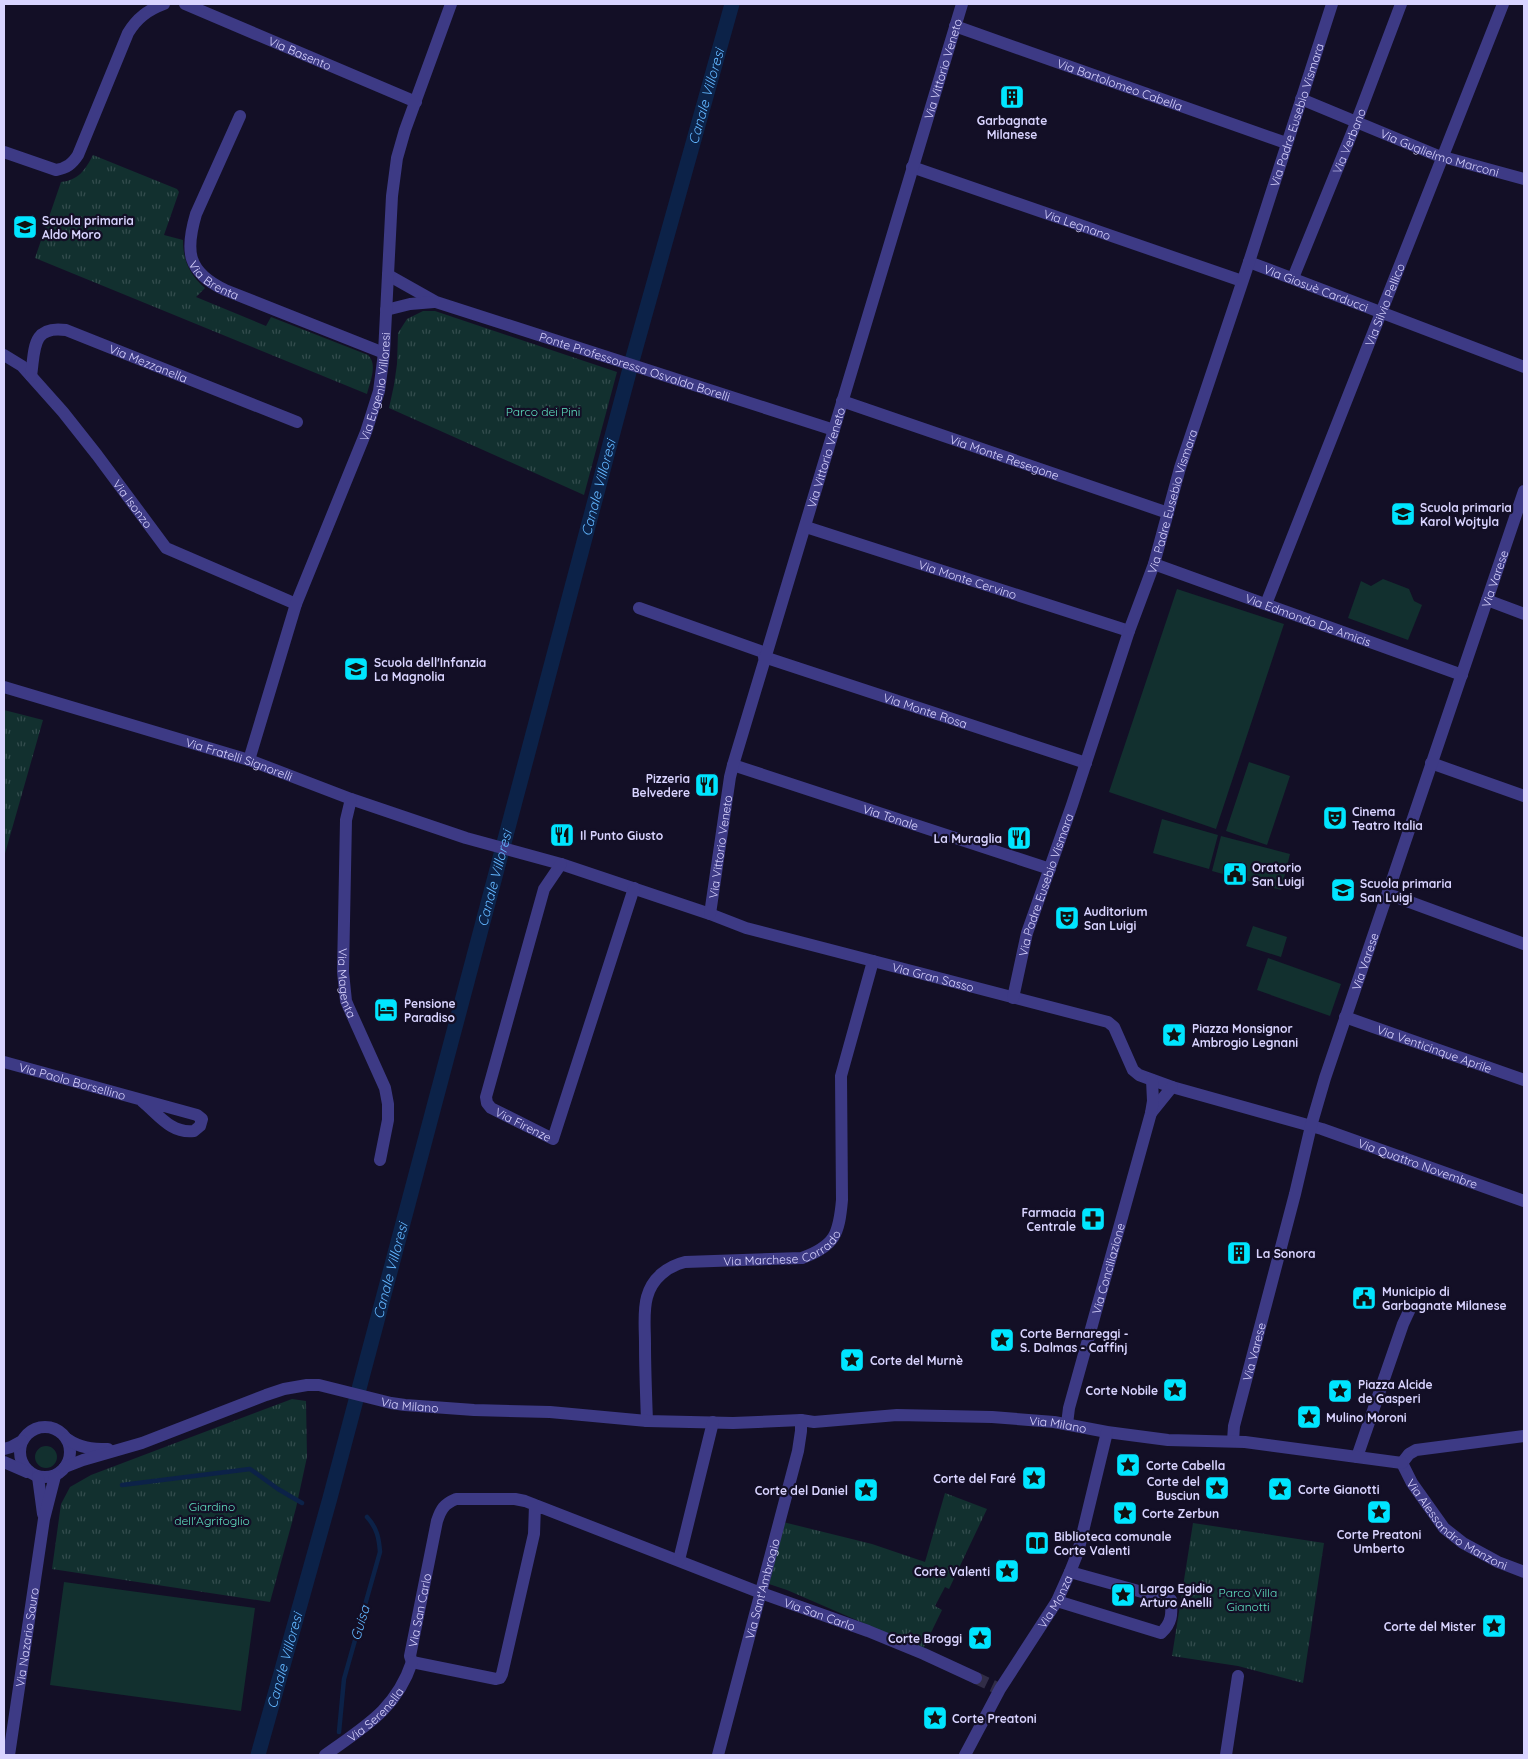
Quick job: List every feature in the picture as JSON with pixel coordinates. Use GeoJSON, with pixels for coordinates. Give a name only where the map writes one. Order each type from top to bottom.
{"type":"FeatureCollection","features":[{"type":"Feature","properties":{"kind":"street"},"geometry":{"type":"LineString","coordinates":[[4,152],[56,170],[69,166],[74,162],[128,33],[144,13],[164,4]]}},
{"type":"Feature","properties":{"kind":"street","name":"Via Basento"},"geometry":{"type":"LineString","coordinates":[[185,4],[416,102]]}},
{"type":"Feature","properties":{"kind":"street","name":"Via Eugenio Villoresi"},"geometry":{"type":"LineString","coordinates":[[249,760],[296,604],[375,408],[381,383],[384,354],[392,196],[397,158],[451,4]]}},
{"type":"Feature","properties":{"kind":"street","name":"Via Vittorio Veneto"},"geometry":{"type":"LineString","coordinates":[[710,914],[733,766],[962,4]]}},
{"type":"Feature","properties":{"kind":"street","name":"Via Padre Eusebio Vismara"},"geometry":{"type":"LineString","coordinates":[[1013,998],[1027,933],[1129,631],[1154,564],[1180,468],[1332,4]]}},
{"type":"Feature","properties":{"kind":"street","name":"Via Verbano"},"geometry":{"type":"LineString","coordinates":[[1293,278],[1401,4]]}},
{"type":"Feature","properties":{"kind":"street","name":"Via Silvio Pellico"},"geometry":{"type":"LineString","coordinates":[[1266,604],[1502,4]]}},
{"type":"Feature","properties":{"kind":"street","name":"Via Bartolomeo Cabella"},"geometry":{"type":"LineString","coordinates":[[955,26],[1286,143]]}},
{"type":"Feature","properties":{"kind":"street","name":"Via Guglielmo Marconi"},"geometry":{"type":"LineString","coordinates":[[1301,99],[1442,157],[1524,180]]}},
{"type":"Feature","properties":{"kind":"street","name":"Via Brenta"},"geometry":{"type":"LineString","coordinates":[[240,116],[196,214],[192,229],[190,252],[198,271],[210,282],[225,290],[384,354]]}},
{"type":"Feature","properties":{"kind":"street","name":"Via Legnano"},"geometry":{"type":"LineString","coordinates":[[912,167],[1242,281]]}},
{"type":"Feature","properties":{"kind":"street","name":"Via Giosuè Carducci"},"geometry":{"type":"LineString","coordinates":[[1249,262],[1524,367]]}},
{"type":"Feature","properties":{"kind":"street","name":"Ponte Professoressa Osvalda Borelli"},"geometry":{"type":"LineString","coordinates":[[388,275],[436,302],[834,430]]}},
{"type":"Feature","properties":{"kind":"street","name":"Ponte Professoressa Osvalda Borelli"},"geometry":{"type":"LineString","coordinates":[[386,310],[410,304],[436,302]]}},
{"type":"Feature","properties":{"kind":"street","name":"Via Mezzanella"},"geometry":{"type":"LineString","coordinates":[[31,376],[36,343],[40,336],[49,329],[66,330],[297,422]]}},
{"type":"Feature","properties":{"kind":"street","name":"Via Isonzo"},"geometry":{"type":"LineString","coordinates":[[4,355],[17,362],[31,376],[97,454],[166,548],[296,604]]}},
{"type":"Feature","properties":{"kind":"street","name":"Via Monte Resegone"},"geometry":{"type":"LineString","coordinates":[[842,401],[1168,513]]}},
{"type":"Feature","properties":{"kind":"street","name":"Via Varese"},"geometry":{"type":"LineString","coordinates":[[1233,1440],[1234,1426],[1296,1194],[1310,1126],[1431,763],[1524,494]]}},
{"type":"Feature","properties":{"kind":"street","name":"Via Monte Cervino"},"geometry":{"type":"LineString","coordinates":[[806,527],[1129,631]]}},
{"type":"Feature","properties":{"kind":"street","name":"Via Edmondo De Amicis"},"geometry":{"type":"LineString","coordinates":[[1154,564],[1462,675]]}},
{"type":"Feature","properties":{"kind":"street"},"geometry":{"type":"LineString","coordinates":[[1487,600],[1524,614]]}},
{"type":"Feature","properties":{"kind":"street","name":"Via Monte Rosa"},"geometry":{"type":"LineString","coordinates":[[639,608],[765,655],[1086,763]]}},
{"type":"Feature","properties":{"kind":"street","name":"Via Fratelli Signorelli"},"geometry":{"type":"LineString","coordinates":[[4,687],[249,760],[351,799],[473,840],[530,855]]}},
{"type":"Feature","properties":{"kind":"street"},"geometry":{"type":"LineString","coordinates":[[1431,763],[1524,796]]}},
{"type":"Feature","properties":{"kind":"street","name":"Via Tonale"},"geometry":{"type":"LineString","coordinates":[[733,766],[1050,868]]}},
{"type":"Feature","properties":{"kind":"street","name":"Via Magenta"},"geometry":{"type":"LineString","coordinates":[[351,799],[346,820],[343,972],[349,1008],[385,1088],[388,1120],[380,1160]]}},
{"type":"Feature","properties":{"kind":"street","name":"Via Gran Sasso"},"geometry":{"type":"LineString","coordinates":[[530,855],[634,888],[746,928],[1112,1025],[1133,1070],[1139,1075],[1172,1088],[1310,1126]]}},
{"type":"Feature","properties":{"kind":"street","name":"Via Firenze"},"geometry":{"type":"LineString","coordinates":[[561,864],[544,889],[486,1097],[487,1103],[491,1108],[553,1139],[634,888]]}},
{"type":"Feature","properties":{"kind":"street"},"geometry":{"type":"LineString","coordinates":[[1388,894],[1524,944]]}},
{"type":"Feature","properties":{"kind":"street","name":"Via Marchese Corrado"},"geometry":{"type":"LineString","coordinates":[[647,1420],[644,1313],[647,1295],[654,1282],[663,1272],[674,1265],[685,1262],[802,1258],[824,1248],[836,1233],[841,1217],[842,1200],[841,1090],[843,1066],[873,961]]}},
{"type":"Feature","properties":{"kind":"street","name":"Via Venticinque Aprile"},"geometry":{"type":"LineString","coordinates":[[1345,1017],[1524,1080]]}},
{"type":"Feature","properties":{"kind":"street","name":"Via Paolo Borsellino"},"geometry":{"type":"LineString","coordinates":[[4,1062],[142,1100]]}},
{"type":"Feature","properties":{"kind":"street","name":"Via Conciliazione"},"geometry":{"type":"LineString","coordinates":[[1067,1424],[1069,1408],[1151,1113],[1153,1101],[1152,1080]]}},
{"type":"Feature","properties":{"kind":"street","name":"Via Conciliazione"},"geometry":{"type":"LineString","coordinates":[[1151,1113],[1172,1088]]}},
{"type":"Feature","properties":{"kind":"street","name":"Via Quattro Novembre"},"geometry":{"type":"LineString","coordinates":[[1310,1126],[1524,1201]]}},
{"type":"Feature","properties":{"kind":"street"},"geometry":{"type":"LineString","coordinates":[[1357,1457],[1403,1324],[1410,1309]]}},
{"type":"Feature","properties":{"kind":"street","name":"Via Milano"},"geometry":{"type":"LineString","coordinates":[[65,1468],[142,1443],[284,1389],[307,1385],[333,1388],[391,1403],[474,1410],[550,1412],[647,1420],[713,1422],[801,1420],[814,1422],[897,1415],[992,1417],[1067,1424],[1107,1432],[1168,1440],[1233,1440],[1402,1463]]}},
{"type":"Feature","properties":{"kind":"street","name":"Via Sant'Ambrogio"},"geometry":{"type":"LineString","coordinates":[[718,1755],[798,1451],[801,1420]]}},
{"type":"Feature","properties":{"kind":"street"},"geometry":{"type":"LineString","coordinates":[[679,1560],[713,1422]]}},
{"type":"Feature","properties":{"kind":"street"},"geometry":{"type":"LineString","coordinates":[[4,1448],[11,1447],[22,1441],[30,1432],[42,1427],[58,1430],[67,1439],[71,1454],[65,1468],[55,1476],[47,1478],[34,1475],[4,1462]]}},
{"type":"Feature","properties":{"kind":"street","name":"Via Monza"},"geometry":{"type":"LineString","coordinates":[[965,1755],[999,1688],[1056,1601],[1070,1572],[1078,1552],[1107,1432]]}},
{"type":"Feature","properties":{"kind":"street"},"geometry":{"type":"LineString","coordinates":[[1402,1463],[1409,1454],[1416,1450],[1524,1436]]}},
{"type":"Feature","properties":{"kind":"street","name":"Via Milano"},"geometry":{"type":"LineString","coordinates":[[67,1439],[82,1447],[120,1449]]}},
{"type":"Feature","properties":{"kind":"street"},"geometry":{"type":"LineString","coordinates":[[22,1441],[20,1448],[21,1462],[34,1475]]}},
{"type":"Feature","properties":{"kind":"street","name":"Via Alessandro Manzoni"},"geometry":{"type":"LineString","coordinates":[[1402,1463],[1412,1484],[1444,1528],[1462,1543],[1498,1562],[1524,1572]]}},
{"type":"Feature","properties":{"kind":"street","name":"Via Nazario Sauro"},"geometry":{"type":"LineString","coordinates":[[34,1475],[44,1519]]}},
{"type":"Feature","properties":{"kind":"street","name":"Via Nazario Sauro"},"geometry":{"type":"LineString","coordinates":[[9,1755],[44,1519],[55,1476]]}},
{"type":"Feature","properties":{"kind":"street","name":"Via San Carlo"},"geometry":{"type":"LineString","coordinates":[[535,1505],[534,1534],[500,1678],[496,1679],[412,1662],[410,1656],[436,1521],[441,1509],[456,1499],[515,1499],[535,1505],[868,1632],[924,1654],[976,1678]]}},
{"type":"Feature","properties":{"kind":"street","name":"Via San Carlo"},"geometry":{"type":"LineString","coordinates":[[534,1534],[550,1511]]}},
{"type":"Feature","properties":{"kind":"street"},"geometry":{"type":"LineString","coordinates":[[1056,1601],[1161,1632],[1168,1626],[1172,1612],[1171,1600],[1070,1572]]}},
{"type":"Feature","properties":{"kind":"street","name":"Via Serenella"},"geometry":{"type":"LineString","coordinates":[[325,1755],[384,1711],[400,1690],[412,1662]]}},
{"type":"Feature","properties":{"kind":"street"},"geometry":{"type":"LineString","coordinates":[[1226,1755],[1238,1676]]}},
{"type":"Feature","properties":{"kind":"green space"},"geometry":{"type":"Polygon","coordinates":[[[93,155],[177,189],[179,192],[164,235],[183,240],[184,255],[188,267],[205,288],[196,297],[266,326],[271,317],[368,355],[373,368],[367,394],[35,258],[61,182],[77,177],[93,155]]]}},
{"type":"Feature","properties":{"kind":"green space","name":"Parco dei Pini"},"geometry":{"type":"Polygon","coordinates":[[[423,311],[435,311],[617,372],[584,495],[389,408],[397,364],[398,333],[407,319],[423,311]]]}},
{"type":"Feature","properties":{"kind":"green space"},"geometry":{"type":"Polygon","coordinates":[[[1383,579],[1409,589],[1414,601],[1422,605],[1408,640],[1348,618],[1361,581],[1371,586],[1383,579]]]}},
{"type":"Feature","properties":{"kind":"green space"},"geometry":{"type":"Polygon","coordinates":[[[1177,589],[1284,624],[1216,829],[1109,792],[1177,589]]]}},
{"type":"Feature","properties":{"kind":"green space"},"geometry":{"type":"Polygon","coordinates":[[[4,710],[43,720],[4,857],[4,710]]]}},
{"type":"Feature","properties":{"kind":"green space"},"geometry":{"type":"Polygon","coordinates":[[[1249,762],[1290,776],[1267,845],[1226,831],[1249,762]]]}},
{"type":"Feature","properties":{"kind":"green space"},"geometry":{"type":"Polygon","coordinates":[[[1162,819],[1218,835],[1209,869],[1153,853],[1162,819]]]}},
{"type":"Feature","properties":{"kind":"green space"},"geometry":{"type":"Polygon","coordinates":[[[1221,836],[1290,854],[1281,890],[1212,871],[1221,836]]]}},
{"type":"Feature","properties":{"kind":"green space"},"geometry":{"type":"Polygon","coordinates":[[[1253,926],[1287,937],[1281,957],[1246,946],[1253,926]]]}},
{"type":"Feature","properties":{"kind":"green space"},"geometry":{"type":"Polygon","coordinates":[[[1268,958],[1341,984],[1330,1016],[1257,990],[1268,958]]]}},
{"type":"Feature","properties":{"kind":"green space","name":"Giardino dell'Agrifoglio"},"geometry":{"type":"Polygon","coordinates":[[[292,1399],[306,1401],[307,1457],[296,1508],[270,1602],[52,1569],[61,1504],[70,1487],[91,1475],[292,1399]]]}},
{"type":"Feature","properties":{"kind":"green space"},"geometry":{"type":"Polygon","coordinates":[[[46,1446],[54,1449],[57,1457],[54,1465],[46,1468],[38,1465],[35,1457],[38,1449],[46,1446]]]}},
{"type":"Feature","properties":{"kind":"green space"},"geometry":{"type":"Polygon","coordinates":[[[945,1493],[987,1509],[949,1589],[945,1587],[935,1606],[942,1610],[923,1649],[769,1584],[783,1522],[872,1544],[925,1562],[945,1493]]]}},
{"type":"Feature","properties":{"kind":"green space","name":"Parco Villa Gianotti"},"geometry":{"type":"Polygon","coordinates":[[[1193,1523],[1324,1543],[1303,1683],[1238,1666],[1172,1656],[1193,1523]]]}},
{"type":"Feature","properties":{"kind":"green space"},"geometry":{"type":"Polygon","coordinates":[[[64,1582],[255,1608],[241,1711],[50,1685],[64,1582]]]}},
{"type":"Feature","properties":{"kind":"waterway","name":"Canale Villoresi"},"geometry":{"type":"LineString","coordinates":[[258,1755],[330,1498],[632,361],[732,4]]}},
{"type":"Feature","properties":{"kind":"waterway","name":"Guisa"},"geometry":{"type":"LineString","coordinates":[[122,1485],[250,1469],[302,1503]]}},
{"type":"Feature","properties":{"kind":"waterway","name":"Guisa"},"geometry":{"type":"LineString","coordinates":[[339,1732],[344,1679],[380,1552],[377,1533],[367,1517]]}},
{"type":"Feature","properties":{"kind":"tunnel"},"geometry":{"type":"LineString","coordinates":[[976,1678],[997,1688]]}},
{"type":"Feature","properties":{"kind":"place","name":"Garbagnate Milanese"},"geometry":{"type":"Point","coordinates":[1012,97]}},
{"type":"Feature","properties":{"kind":"place","name":"Scuola primaria Aldo Moro"},"geometry":{"type":"Point","coordinates":[25,227]}},
{"type":"Feature","properties":{"kind":"place","name":"Scuola primaria Karol Wojtyla"},"geometry":{"type":"Point","coordinates":[1403,514]}},
{"type":"Feature","properties":{"kind":"place","name":"Scuola dell'Infanzia La Magnolia"},"geometry":{"type":"Point","coordinates":[356,669]}},
{"type":"Feature","properties":{"kind":"place","name":"Pizzeria Belvedere"},"geometry":{"type":"Point","coordinates":[707,785]}},
{"type":"Feature","properties":{"kind":"place","name":"Cinema Teatro Italia"},"geometry":{"type":"Point","coordinates":[1335,818]}},
{"type":"Feature","properties":{"kind":"place","name":"Il Punto Giusto"},"geometry":{"type":"Point","coordinates":[562,835]}},
{"type":"Feature","properties":{"kind":"place","name":"La Muraglia"},"geometry":{"type":"Point","coordinates":[1019,838]}},
{"type":"Feature","properties":{"kind":"place","name":"Oratorio San Luigi"},"geometry":{"type":"Point","coordinates":[1235,874]}},
{"type":"Feature","properties":{"kind":"place","name":"Scuola primaria San Luigi"},"geometry":{"type":"Point","coordinates":[1343,890]}},
{"type":"Feature","properties":{"kind":"place","name":"Auditorium San Luigi"},"geometry":{"type":"Point","coordinates":[1067,918]}},
{"type":"Feature","properties":{"kind":"place","name":"Pensione Paradiso"},"geometry":{"type":"Point","coordinates":[386,1010]}},
{"type":"Feature","properties":{"kind":"place","name":"Piazza Monsignor Ambrogio Legnani"},"geometry":{"type":"Point","coordinates":[1174,1035]}},
{"type":"Feature","properties":{"kind":"place","name":"Farmacia Centrale"},"geometry":{"type":"Point","coordinates":[1093,1219]}},
{"type":"Feature","properties":{"kind":"place","name":"La Sonora"},"geometry":{"type":"Point","coordinates":[1239,1253]}},
{"type":"Feature","properties":{"kind":"place","name":"Municipio di Garbagnate Milanese"},"geometry":{"type":"Point","coordinates":[1364,1298]}},
{"type":"Feature","properties":{"kind":"place","name":"Corte Bernareggi - S. Dalmas - Caffinj"},"geometry":{"type":"Point","coordinates":[1002,1340]}},
{"type":"Feature","properties":{"kind":"place","name":"Corte del Murnè"},"geometry":{"type":"Point","coordinates":[852,1360]}},
{"type":"Feature","properties":{"kind":"place","name":"Corte Nobile"},"geometry":{"type":"Point","coordinates":[1175,1390]}},
{"type":"Feature","properties":{"kind":"place","name":"Piazza Alcide de Gasperi"},"geometry":{"type":"Point","coordinates":[1340,1391]}},
{"type":"Feature","properties":{"kind":"place","name":"Mulino Moroni"},"geometry":{"type":"Point","coordinates":[1309,1417]}},
{"type":"Feature","properties":{"kind":"place","name":"Corte Cabella"},"geometry":{"type":"Point","coordinates":[1128,1465]}},
{"type":"Feature","properties":{"kind":"place","name":"Corte del Faré"},"geometry":{"type":"Point","coordinates":[1034,1478]}},
{"type":"Feature","properties":{"kind":"place","name":"Corte del Busciun"},"geometry":{"type":"Point","coordinates":[1217,1488]}},
{"type":"Feature","properties":{"kind":"place","name":"Corte Gianotti"},"geometry":{"type":"Point","coordinates":[1280,1489]}},
{"type":"Feature","properties":{"kind":"place","name":"Corte del Daniel"},"geometry":{"type":"Point","coordinates":[866,1490]}},
{"type":"Feature","properties":{"kind":"place","name":"Corte Preatoni Umberto"},"geometry":{"type":"Point","coordinates":[1379,1512]}},
{"type":"Feature","properties":{"kind":"place","name":"Corte Zerbun"},"geometry":{"type":"Point","coordinates":[1125,1513]}},
{"type":"Feature","properties":{"kind":"place","name":"Biblioteca comunale Corte Valenti"},"geometry":{"type":"Point","coordinates":[1037,1543]}},
{"type":"Feature","properties":{"kind":"place","name":"Corte Valenti"},"geometry":{"type":"Point","coordinates":[1007,1571]}},
{"type":"Feature","properties":{"kind":"place","name":"Largo Egidio Arturo Anelli"},"geometry":{"type":"Point","coordinates":[1123,1595]}},
{"type":"Feature","properties":{"kind":"place","name":"Corte del Mister"},"geometry":{"type":"Point","coordinates":[1494,1626]}},
{"type":"Feature","properties":{"kind":"place","name":"Corte Broggi"},"geometry":{"type":"Point","coordinates":[980,1638]}},
{"type":"Feature","properties":{"kind":"place","name":"Corte Preatoni"},"geometry":{"type":"Point","coordinates":[935,1718]}}]}
